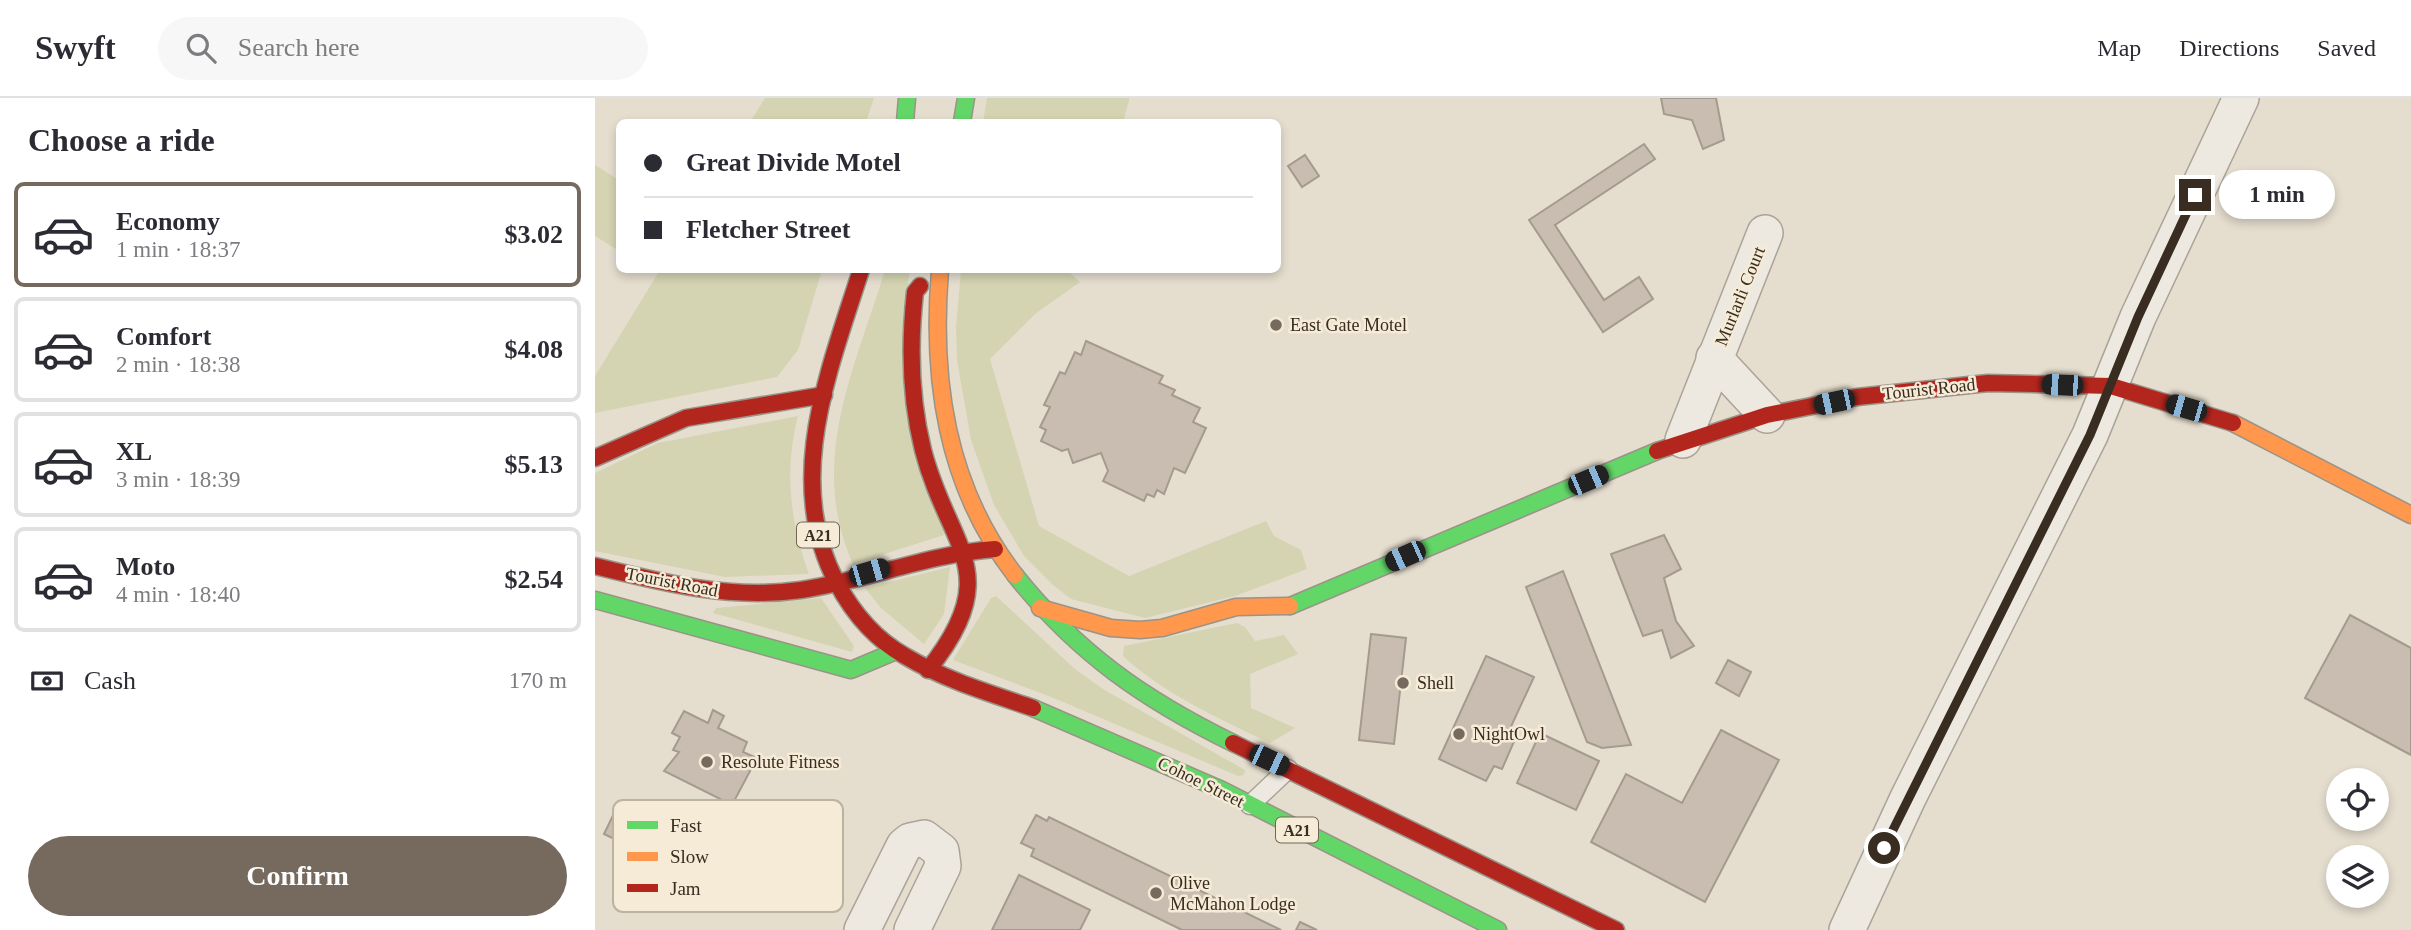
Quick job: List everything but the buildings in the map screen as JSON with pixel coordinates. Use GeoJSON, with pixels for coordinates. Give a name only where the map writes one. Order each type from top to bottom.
{"type":"FeatureCollection","features":[{"type":"Feature","properties":{"kind":"main road"},"geometry":{"type":"LineString","coordinates":[[905,119],[907,98]]}},
{"type":"Feature","properties":{"kind":"main road"},"geometry":{"type":"LineString","coordinates":[[962,119],[965,98]]}},
{"type":"Feature","properties":{"kind":"main road","name":"A21"},"geometry":{"type":"LineString","coordinates":[[860,273],[824,395],[810,484],[816,530],[836,581],[864,621],[896,650]]}},
{"type":"Feature","properties":{"kind":"main road"},"geometry":{"type":"LineString","coordinates":[[928,670],[952,638],[966,610],[970,582],[962,550],[930,474],[910,381],[915,292],[929,273]]}},
{"type":"Feature","properties":{"kind":"main road"},"geometry":{"type":"LineString","coordinates":[[940,273],[937,350],[944,416],[967,490],[997,549],[1040,608],[1066,637],[1144,695],[1616,930]]}},
{"type":"Feature","properties":{"kind":"main road","name":"Tourist Road"},"geometry":{"type":"LineString","coordinates":[[1040,608],[1111,628],[1140,630],[1162,628],[1236,607],[1290,606],[1683,440],[1767,415],[1857,397],[1988,383],[2111,386],[2227,420],[2411,514]]}},
{"type":"Feature","properties":{"kind":"main road"},"geometry":{"type":"LineString","coordinates":[[595,458],[685,418],[824,395]]}},
{"type":"Feature","properties":{"kind":"main road","name":"Tourist Road"},"geometry":{"type":"LineString","coordinates":[[595,566],[665,584],[716,592],[775,593],[836,581],[928,555],[997,549]]}},
{"type":"Feature","properties":{"kind":"main road","name":"Tourist Road"},"geometry":{"type":"LineString","coordinates":[[595,600],[851,670],[896,650]]}},
{"type":"Feature","properties":{"kind":"main road","name":"Cohoe Street"},"geometry":{"type":"LineString","coordinates":[[896,650],[928,670],[1094,732],[1250,806],[1498,930]]}},
{"type":"Feature","properties":{"kind":"main road"},"geometry":{"type":"LineString","coordinates":[[1413,830],[1487,885]]}},
{"type":"Feature","properties":{"kind":"street"},"geometry":{"type":"LineString","coordinates":[[1847,930],[1908,798],[2090,435],[2138,317],[2241,98]]}},
{"type":"Feature","properties":{"kind":"street","name":"Murlarli Court"},"geometry":{"type":"LineString","coordinates":[[1683,440],[1765,233]]}},
{"type":"Feature","properties":{"kind":"street","name":"Murlarli Court"},"geometry":{"type":"LineString","coordinates":[[1714,358],[1767,415]]}},
{"type":"Feature","properties":{"kind":"street"},"geometry":{"type":"LineString","coordinates":[[862,930],[904,846],[909,841],[924,838],[937,845],[943,866],[912,930]]}},
{"type":"Feature","properties":{"kind":"lane"},"geometry":{"type":"LineString","coordinates":[[1250,806],[1288,769]]}},
{"type":"Feature","properties":{"kind":"green space"},"geometry":{"type":"Polygon","coordinates":[[[765,98],[874,98],[867,119],[752,119],[765,98]]]}},
{"type":"Feature","properties":{"kind":"green space"},"geometry":{"type":"Polygon","coordinates":[[[987,98],[1129,98],[1124,119],[984,119],[987,98]]]}},
{"type":"Feature","properties":{"kind":"green space"},"geometry":{"type":"Polygon","coordinates":[[[595,165],[616,178],[616,249],[595,236],[595,165]]]}},
{"type":"Feature","properties":{"kind":"green space"},"geometry":{"type":"Polygon","coordinates":[[[658,273],[821,273],[798,350],[777,377],[595,413],[595,376],[658,273]]]}},
{"type":"Feature","properties":{"kind":"green space"},"geometry":{"type":"Polygon","coordinates":[[[884,273],[910,273],[903,316],[944,535],[853,564],[840,526],[834,489],[835,452],[850,380],[884,273]]]}},
{"type":"Feature","properties":{"kind":"green space"},"geometry":{"type":"Polygon","coordinates":[[[961,273],[1070,273],[1080,282],[1035,314],[990,359],[1039,526],[1129,576],[1266,521],[1274,536],[1301,550],[1307,569],[1235,596],[1145,618],[1071,599],[1024,556],[994,505],[971,440],[957,360],[956,327],[961,273]]]}},
{"type":"Feature","properties":{"kind":"green space"},"geometry":{"type":"Polygon","coordinates":[[[798,416],[791,456],[791,496],[797,535],[809,574],[725,577],[595,551],[595,473],[658,443],[798,416]]]}},
{"type":"Feature","properties":{"kind":"green space"},"geometry":{"type":"Polygon","coordinates":[[[950,567],[944,614],[924,644],[881,608],[865,588],[950,567]]]}},
{"type":"Feature","properties":{"kind":"green space"},"geometry":{"type":"Polygon","coordinates":[[[996,596],[1075,669],[1103,689],[1245,770],[1244,775],[1238,776],[1056,699],[953,660],[991,598],[996,596]]]}},
{"type":"Feature","properties":{"kind":"green space"},"geometry":{"type":"Polygon","coordinates":[[[821,598],[854,646],[852,652],[713,613],[716,608],[821,598]]]}},
{"type":"Feature","properties":{"kind":"green space"},"geometry":{"type":"Polygon","coordinates":[[[1237,623],[1245,627],[1255,641],[1284,635],[1298,654],[1250,674],[1251,708],[1295,728],[1270,743],[1174,694],[1123,656],[1124,646],[1237,623]]]}},
{"type":"Feature","properties":{"kind":"traffic: fast"},"geometry":{"type":"LineString","coordinates":[[905,119],[907,98]]}},
{"type":"Feature","properties":{"kind":"traffic: fast"},"geometry":{"type":"LineString","coordinates":[[962,119],[966,98]]}},
{"type":"Feature","properties":{"kind":"traffic: fast"},"geometry":{"type":"LineString","coordinates":[[1290,606],[1657,451]]}},
{"type":"Feature","properties":{"kind":"traffic: fast"},"geometry":{"type":"LineString","coordinates":[[1015,575],[1063,628],[1114,672],[1171,710],[1233,743]]}},
{"type":"Feature","properties":{"kind":"traffic: fast"},"geometry":{"type":"LineString","coordinates":[[595,600],[851,670],[896,651]]}},
{"type":"Feature","properties":{"kind":"traffic: fast"},"geometry":{"type":"LineString","coordinates":[[1033,708],[1222,790],[1498,930]]}},
{"type":"Feature","properties":{"kind":"traffic: slow"},"geometry":{"type":"LineString","coordinates":[[940,273],[938,351],[948,430],[973,505],[992,541],[1015,575]]}},
{"type":"Feature","properties":{"kind":"traffic: slow"},"geometry":{"type":"LineString","coordinates":[[2233,423],[2411,515]]}},
{"type":"Feature","properties":{"kind":"traffic: slow"},"geometry":{"type":"LineString","coordinates":[[1040,608],[1111,628],[1140,630],[1162,628],[1236,607],[1290,606]]}},
{"type":"Feature","properties":{"kind":"traffic: jam"},"geometry":{"type":"LineString","coordinates":[[860,273],[836,347],[817,426],[812,466],[813,506],[821,545],[837,583],[850,605],[884,642],[936,672],[1033,708]]}},
{"type":"Feature","properties":{"kind":"traffic: jam"},"geometry":{"type":"LineString","coordinates":[[920,286],[915,292],[912,332],[915,411],[923,450],[964,560],[968,583],[964,608],[951,636],[928,670]]}},
{"type":"Feature","properties":{"kind":"traffic: jam"},"geometry":{"type":"LineString","coordinates":[[1657,451],[1767,415],[1857,397],[1988,383],[2111,386],[2233,423]]}},
{"type":"Feature","properties":{"kind":"traffic: jam"},"geometry":{"type":"LineString","coordinates":[[595,458],[686,418],[824,395]]}},
{"type":"Feature","properties":{"kind":"traffic: jam"},"geometry":{"type":"LineString","coordinates":[[595,566],[697,588],[775,593],[826,586],[946,556],[995,549]]}},
{"type":"Feature","properties":{"kind":"traffic: jam"},"geometry":{"type":"LineString","coordinates":[[1233,743],[1616,930]]}},
{"type":"Feature","properties":{"kind":"place","name":"East Gate Motel"},"geometry":{"type":"Point","coordinates":[1276,325]}},
{"type":"Feature","properties":{"kind":"place","name":"Shell"},"geometry":{"type":"Point","coordinates":[1403,683]}},
{"type":"Feature","properties":{"kind":"place","name":"NightOwl"},"geometry":{"type":"Point","coordinates":[1459,734]}},
{"type":"Feature","properties":{"kind":"place","name":"Resolute Fitness"},"geometry":{"type":"Point","coordinates":[707,762]}},
{"type":"Feature","properties":{"kind":"place","name":"Olive McMahon Lodge"},"geometry":{"type":"Point","coordinates":[1156,893]}},
{"type":"Feature","properties":{"kind":"route"},"geometry":{"type":"LineString","coordinates":[[1884,848],[2090,435],[2138,317],[2195,195]]}}]}
